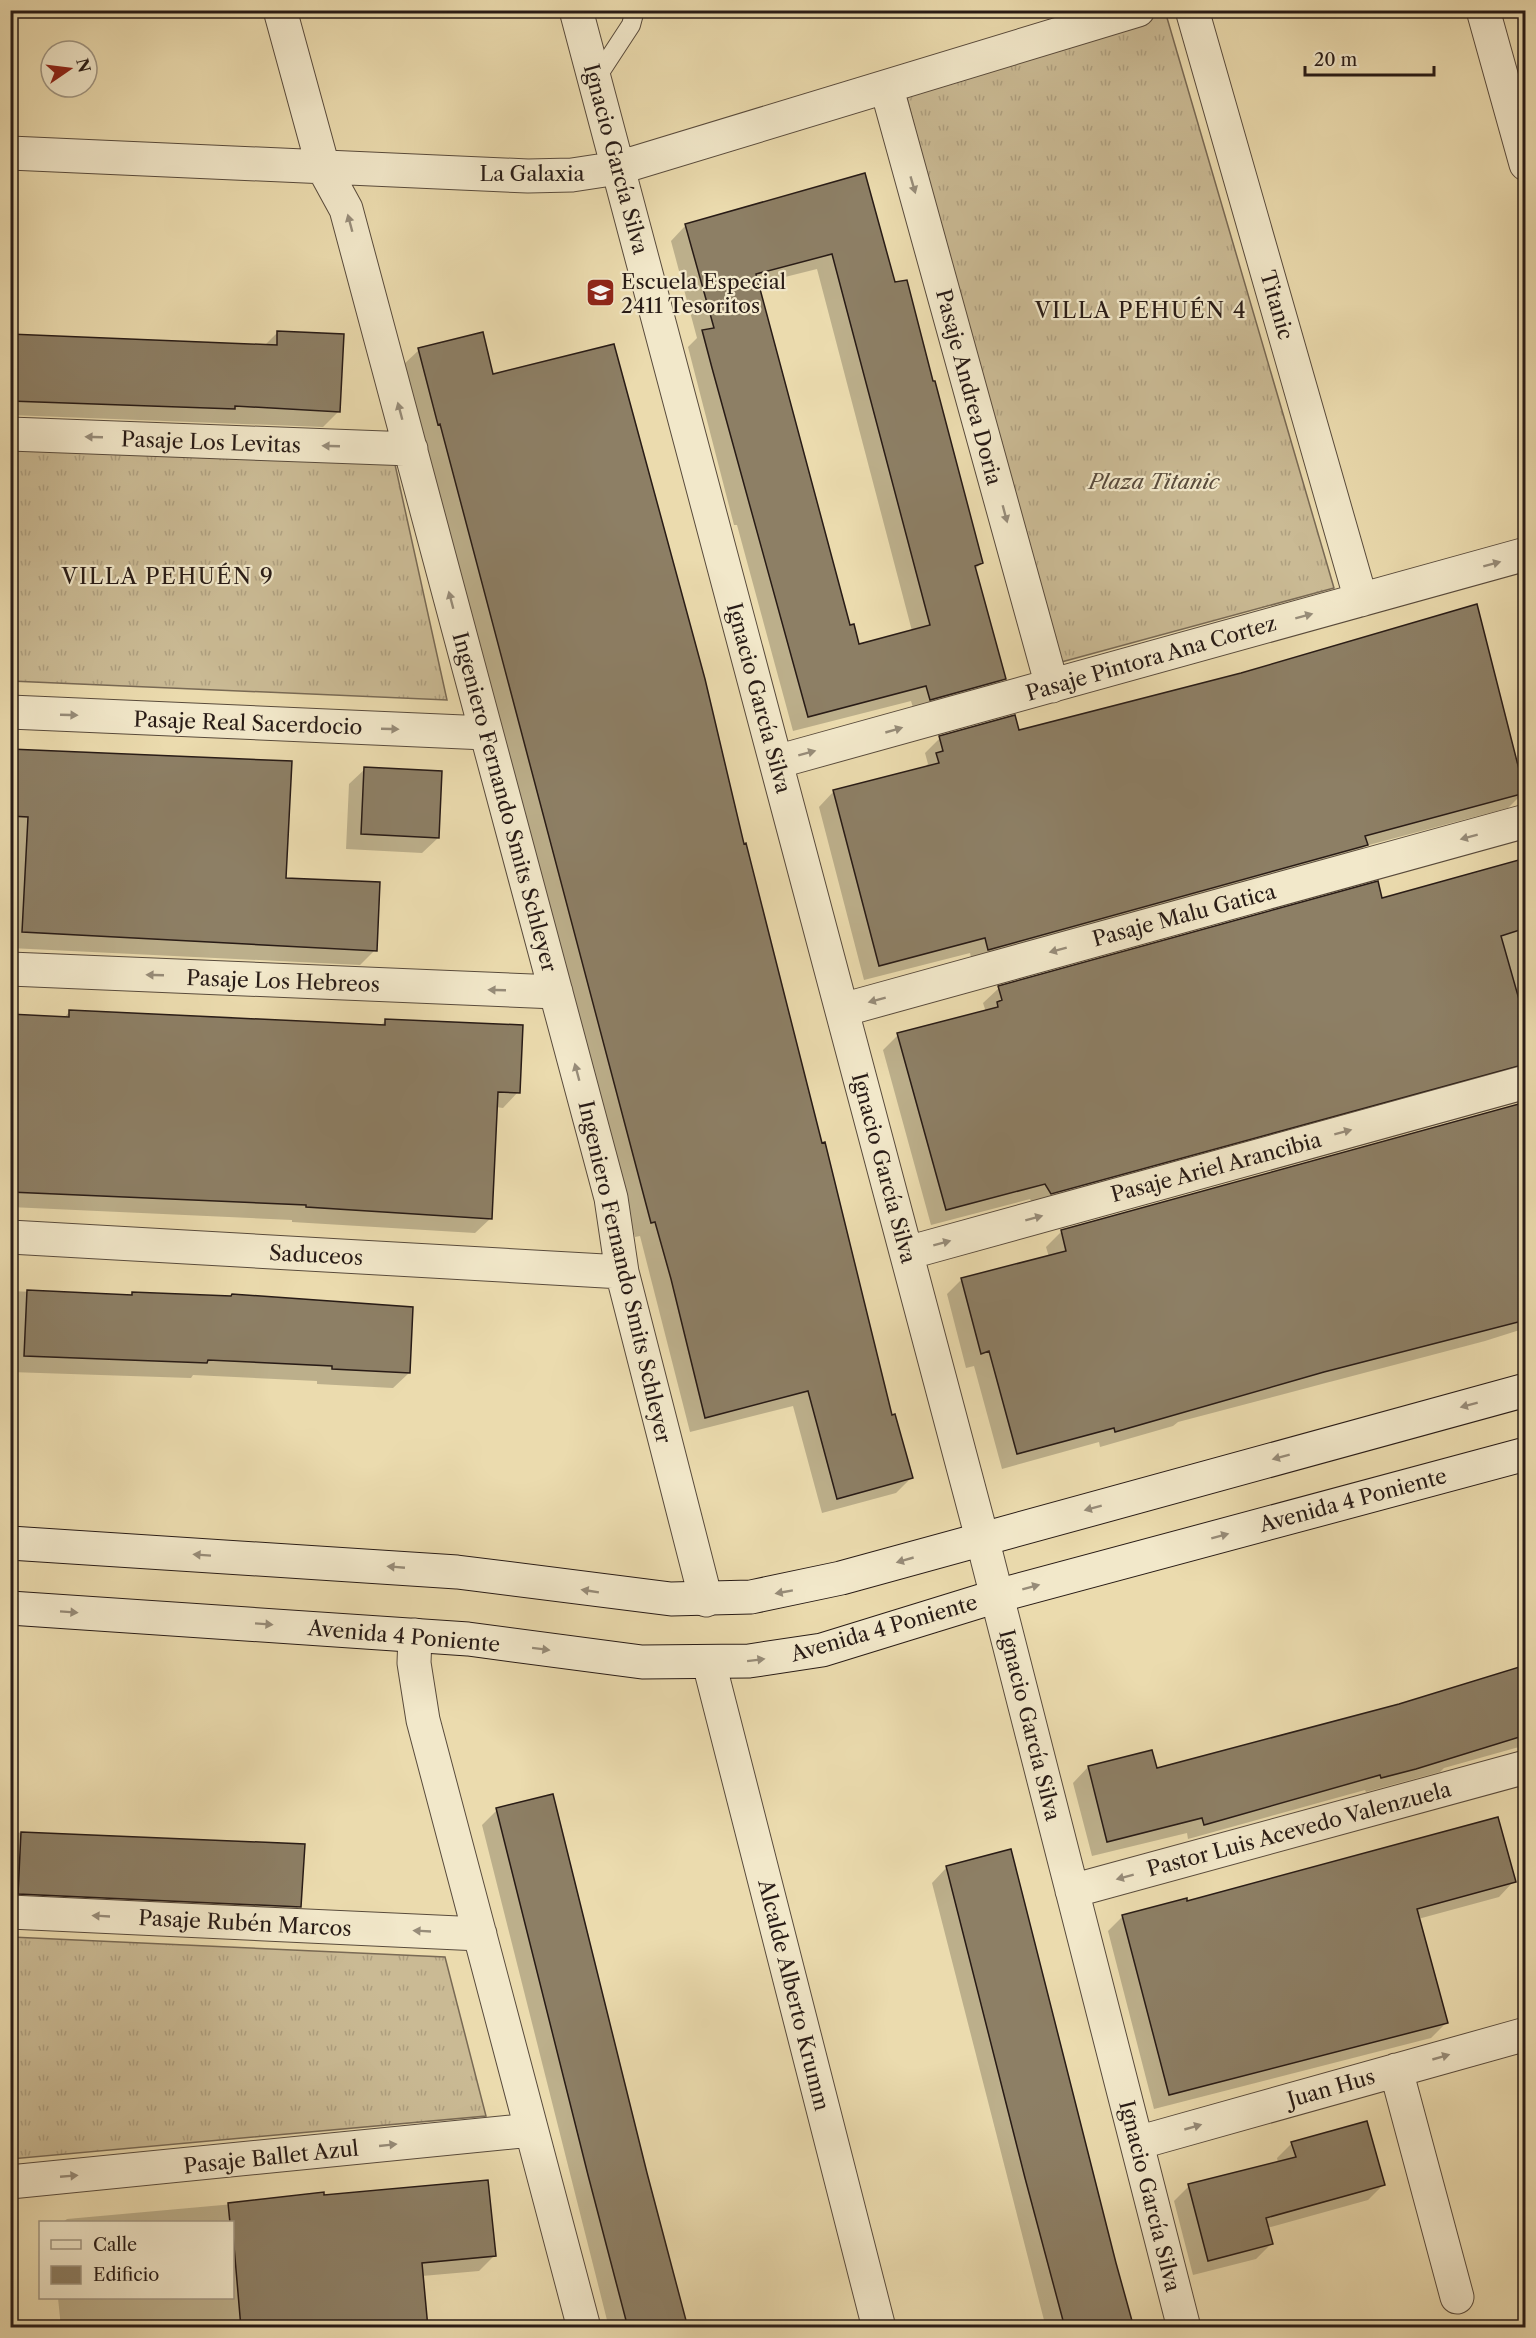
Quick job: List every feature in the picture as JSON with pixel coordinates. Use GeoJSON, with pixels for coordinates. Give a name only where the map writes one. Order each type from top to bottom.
{"type":"FeatureCollection","features":[{"type":"Feature","properties":{"kind":"street","name":"Ingeniero Fernando Smits Schleyer"},"geometry":{"type":"LineString","coordinates":[[280,10],[323,167],[346,209],[411,449],[611,1198],[622,1272],[706,1600]]}},
{"type":"Feature","properties":{"kind":"street","name":"Ignacio García Silva"},"geometry":{"type":"LineString","coordinates":[[576,10],[982,1538],[1184,2328]]}},
{"type":"Feature","properties":{"kind":"street","name":"La Galaxia"},"geometry":{"type":"LineString","coordinates":[[10,153],[528,176],[572,175],[618,168],[887,89],[1138,10]]}},
{"type":"Feature","properties":{"kind":"street","name":"Titanic"},"geometry":{"type":"LineString","coordinates":[[1192,10],[1361,600]]}},
{"type":"Feature","properties":{"kind":"street"},"geometry":{"type":"LineString","coordinates":[[1483,10],[1526,165]]}},
{"type":"Feature","properties":{"kind":"street","name":"Pasaje Andrea Doria"},"geometry":{"type":"LineString","coordinates":[[887,89],[1052,686]]}},
{"type":"Feature","properties":{"kind":"street","name":"Pasaje Los Levitas"},"geometry":{"type":"LineString","coordinates":[[10,434],[411,449]]}},
{"type":"Feature","properties":{"kind":"street","name":"Pasaje Pintora Ana Cortez"},"geometry":{"type":"LineString","coordinates":[[776,762],[1526,554]]}},
{"type":"Feature","properties":{"kind":"street","name":"Pasaje Real Sacerdocio"},"geometry":{"type":"LineString","coordinates":[[10,712],[486,733]]}},
{"type":"Feature","properties":{"kind":"street","name":"Pasaje Malu Gatica"},"geometry":{"type":"LineString","coordinates":[[842,1010],[1526,821]]}},
{"type":"Feature","properties":{"kind":"street","name":"Pasaje Los Hebreos"},"geometry":{"type":"LineString","coordinates":[[10,969],[556,992]]}},
{"type":"Feature","properties":{"kind":"street","name":"Pasaje Ariel Arancibia"},"geometry":{"type":"LineString","coordinates":[[907,1253],[1526,1082]]}},
{"type":"Feature","properties":{"kind":"street","name":"Saduceos"},"geometry":{"type":"LineString","coordinates":[[10,1237],[622,1272]]}},
{"type":"Feature","properties":{"kind":"street"},"geometry":{"type":"LineString","coordinates":[[10,1543],[457,1572],[604,1593],[706,1600],[751,1598],[796,1590],[1526,1390]]}},
{"type":"Feature","properties":{"kind":"street","name":"Avenida 4 Poniente"},"geometry":{"type":"LineString","coordinates":[[10,1608],[468,1639],[642,1662],[709,1664],[749,1662],[822,1650],[997,1596],[1526,1454]]}},
{"type":"Feature","properties":{"kind":"street"},"geometry":{"type":"LineString","coordinates":[[415,1635],[414,1663],[423,1720],[584,2328]]}},
{"type":"Feature","properties":{"kind":"street","name":"Alcalde Alberto Krumm"},"geometry":{"type":"LineString","coordinates":[[709,1664],[879,2328]]}},
{"type":"Feature","properties":{"kind":"street","name":"Pastor Luis Acevedo Valenzuela"},"geometry":{"type":"LineString","coordinates":[[1072,1891],[1526,1767]]}},
{"type":"Feature","properties":{"kind":"street","name":"Pasaje Rubén Marcos"},"geometry":{"type":"LineString","coordinates":[[10,1912],[480,1934]]}},
{"type":"Feature","properties":{"kind":"street","name":"Juan Hus"},"geometry":{"type":"LineString","coordinates":[[1137,2143],[1526,2034]]}},
{"type":"Feature","properties":{"kind":"street"},"geometry":{"type":"LineString","coordinates":[[1396,2070],[1457,2297]]}},
{"type":"Feature","properties":{"kind":"street","name":"Pasaje Ballet Azul"},"geometry":{"type":"LineString","coordinates":[[10,2182],[531,2130]]}},
{"type":"Feature","properties":{"kind":"lane"},"geometry":{"type":"LineString","coordinates":[[595,80],[632,26],[635,10]]}},
{"type":"Feature","properties":{"kind":"green space","name":"Plaza Titanic"},"geometry":{"type":"Polygon","coordinates":[[[1165,11],[1334,588],[1054,664],[906,95],[1165,11]]]}},
{"type":"Feature","properties":{"kind":"green space"},"geometry":{"type":"Polygon","coordinates":[[[11,446],[394,460],[447,700],[11,681],[11,446]]]}},
{"type":"Feature","properties":{"kind":"green space"},"geometry":{"type":"Polygon","coordinates":[[[11,1937],[445,1957],[486,2116],[11,2159],[11,1937]]]}},
{"type":"Feature","properties":{"kind":"building"},"geometry":{"type":"Polygon","coordinates":[[[865,173],[895,282],[907,280],[983,563],[975,566],[1006,679],[930,700],[926,686],[808,717],[702,330],[714,328],[685,224],[865,173]],[[832,254],[756,274],[850,625],[854,624],[859,644],[930,625],[832,254]]]}},
{"type":"Feature","properties":{"kind":"building"},"geometry":{"type":"Polygon","coordinates":[[[277,331],[344,334],[340,412],[235,406],[235,409],[10,401],[10,334],[277,345],[277,331]]]}},
{"type":"Feature","properties":{"kind":"building"},"geometry":{"type":"Polygon","coordinates":[[[483,332],[493,374],[614,344],[705,679],[744,844],[746,843],[822,1143],[825,1142],[892,1415],[895,1414],[913,1478],[837,1499],[808,1391],[705,1418],[671,1279],[655,1222],[651,1223],[418,348],[483,332]]]}},
{"type":"Feature","properties":{"kind":"building"},"geometry":{"type":"Polygon","coordinates":[[[1477,604],[1525,793],[1365,836],[1368,845],[988,950],[985,938],[879,966],[833,790],[939,763],[936,753],[943,751],[939,736],[1015,715],[1019,730],[1241,673],[1477,604]]]}},
{"type":"Feature","properties":{"kind":"building"},"geometry":{"type":"Polygon","coordinates":[[[10,749],[292,761],[286,878],[380,882],[377,951],[22,932],[28,817],[10,816],[10,749]]]}},
{"type":"Feature","properties":{"kind":"building"},"geometry":{"type":"Polygon","coordinates":[[[364,767],[442,771],[439,838],[361,834],[364,767]]]}},
{"type":"Feature","properties":{"kind":"building"},"geometry":{"type":"Polygon","coordinates":[[[1526,858],[1526,928],[1501,936],[1526,1024],[1526,1064],[1051,1194],[1045,1184],[946,1210],[897,1033],[998,1007],[997,1002],[1002,1000],[998,986],[1378,881],[1382,898],[1526,858]]]}},
{"type":"Feature","properties":{"kind":"building"},"geometry":{"type":"Polygon","coordinates":[[[69,1010],[385,1025],[385,1019],[523,1025],[520,1093],[498,1092],[492,1219],[306,1207],[306,1205],[10,1192],[10,1014],[69,1017],[69,1010]]]}},
{"type":"Feature","properties":{"kind":"building"},"geometry":{"type":"Polygon","coordinates":[[[1526,1102],[1526,1320],[1324,1372],[1115,1432],[1114,1428],[1017,1454],[989,1351],[981,1354],[961,1278],[1066,1251],[1061,1230],[1526,1102]]]}},
{"type":"Feature","properties":{"kind":"building"},"geometry":{"type":"Polygon","coordinates":[[[27,1290],[132,1295],[132,1292],[231,1296],[232,1294],[413,1307],[410,1373],[332,1369],[332,1366],[208,1360],[207,1363],[24,1356],[27,1290]]]}},
{"type":"Feature","properties":{"kind":"building"},"geometry":{"type":"Polygon","coordinates":[[[1526,1665],[1526,1735],[1416,1769],[1381,1778],[1380,1775],[1204,1825],[1202,1818],[1107,1842],[1088,1766],[1152,1750],[1157,1768],[1399,1704],[1526,1665]]]}},
{"type":"Feature","properties":{"kind":"building"},"geometry":{"type":"Polygon","coordinates":[[[553,1794],[688,2328],[628,2328],[588,2175],[496,1808],[553,1794]]]}},
{"type":"Feature","properties":{"kind":"building"},"geometry":{"type":"Polygon","coordinates":[[[1498,1817],[1516,1882],[1417,1909],[1448,2023],[1169,2095],[1122,1915],[1187,1898],[1187,1901],[1498,1817]]]}},
{"type":"Feature","properties":{"kind":"building"},"geometry":{"type":"Polygon","coordinates":[[[21,1832],[305,1844],[301,1907],[18,1894],[21,1832]]]}},
{"type":"Feature","properties":{"kind":"building"},"geometry":{"type":"Polygon","coordinates":[[[1011,1849],[1134,2328],[1065,2328],[1025,2178],[946,1866],[1011,1849]]]}},
{"type":"Feature","properties":{"kind":"building"},"geometry":{"type":"Polygon","coordinates":[[[1367,2121],[1385,2185],[1266,2218],[1273,2244],[1208,2261],[1188,2184],[1296,2157],[1291,2142],[1367,2121]]]}},
{"type":"Feature","properties":{"kind":"building"},"geometry":{"type":"Polygon","coordinates":[[[488,2180],[496,2256],[422,2263],[428,2328],[241,2328],[234,2221],[230,2221],[228,2203],[324,2192],[324,2195],[488,2180]]]}},
{"type":"Feature","properties":{"kind":"place","name":"Escuela Especial 2411 Tesoritos"},"geometry":{"type":"Point","coordinates":[600,293]}},
{"type":"Feature","properties":{"kind":"district","name":"VILLA PEHUÉN 4"},"geometry":{"type":"Point","coordinates":[1141,310]}},
{"type":"Feature","properties":{"kind":"district","name":"VILLA PEHUÉN 9"},"geometry":{"type":"Point","coordinates":[168,576]}}]}
